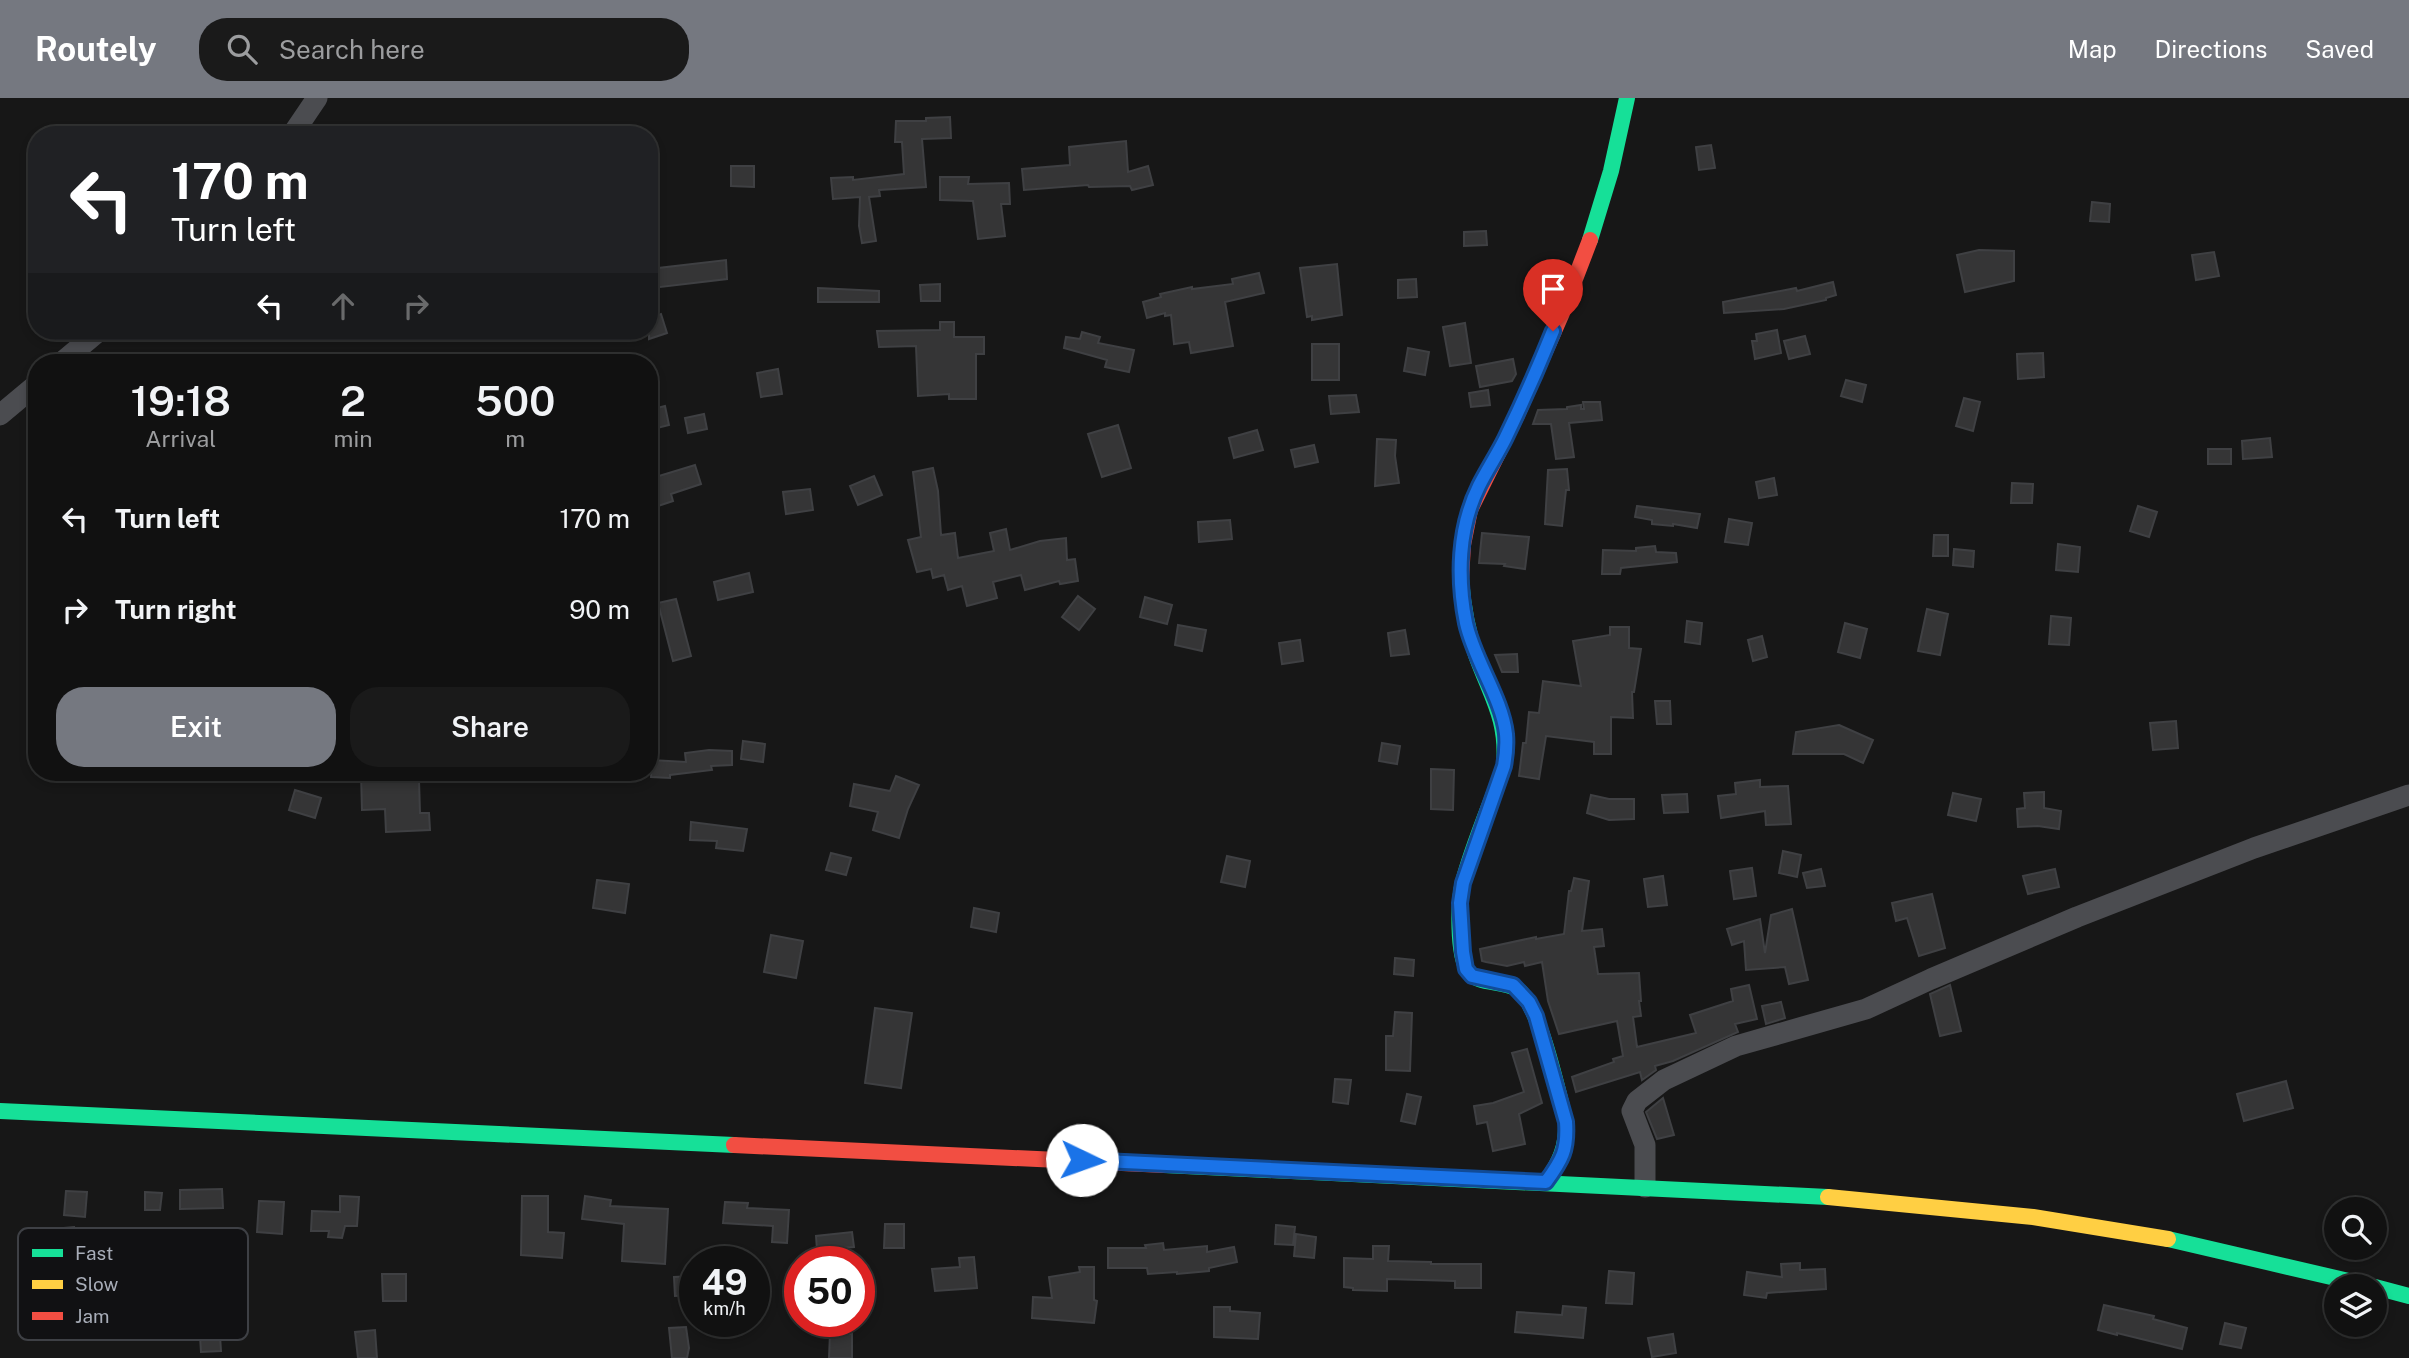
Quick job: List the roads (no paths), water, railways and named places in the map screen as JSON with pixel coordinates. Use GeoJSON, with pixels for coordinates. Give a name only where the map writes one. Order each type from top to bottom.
{"type":"FeatureCollection","features":[{"type":"Feature","properties":{"kind":"main road"},"geometry":{"type":"LineString","coordinates":[[1546,1182],[1564,1155],[1566,1122],[1536,1016],[1529,1002],[1513,985],[1472,976],[1466,969],[1463,952],[1460,903],[1463,883],[1504,766],[1506,733],[1467,624],[1461,586],[1461,555],[1465,526],[1478,488],[1497,456],[1529,388],[1597,219],[1627,98]]}},
{"type":"Feature","properties":{"kind":"main road"},"geometry":{"type":"LineString","coordinates":[[0,1111],[1786,1194],[2006,1213],[2117,1229],[2212,1248],[2324,1275]]}},
{"type":"Feature","properties":{"kind":"main road"},"geometry":{"type":"LineString","coordinates":[[2387,1291],[2409,1296]]}},
{"type":"Feature","properties":{"kind":"street"},"geometry":{"type":"LineString","coordinates":[[298,126],[317,98]]}},
{"type":"Feature","properties":{"kind":"street"},"geometry":{"type":"LineString","coordinates":[[72,354],[88,340]]}},
{"type":"Feature","properties":{"kind":"street"},"geometry":{"type":"LineString","coordinates":[[0,415],[28,392]]}},
{"type":"Feature","properties":{"kind":"street"},"geometry":{"type":"LineString","coordinates":[[1645,1187],[1645,1145],[1633,1111],[1637,1101],[1664,1080],[1736,1046],[1866,1009],[2065,922],[2254,848],[2409,795]]}}]}
